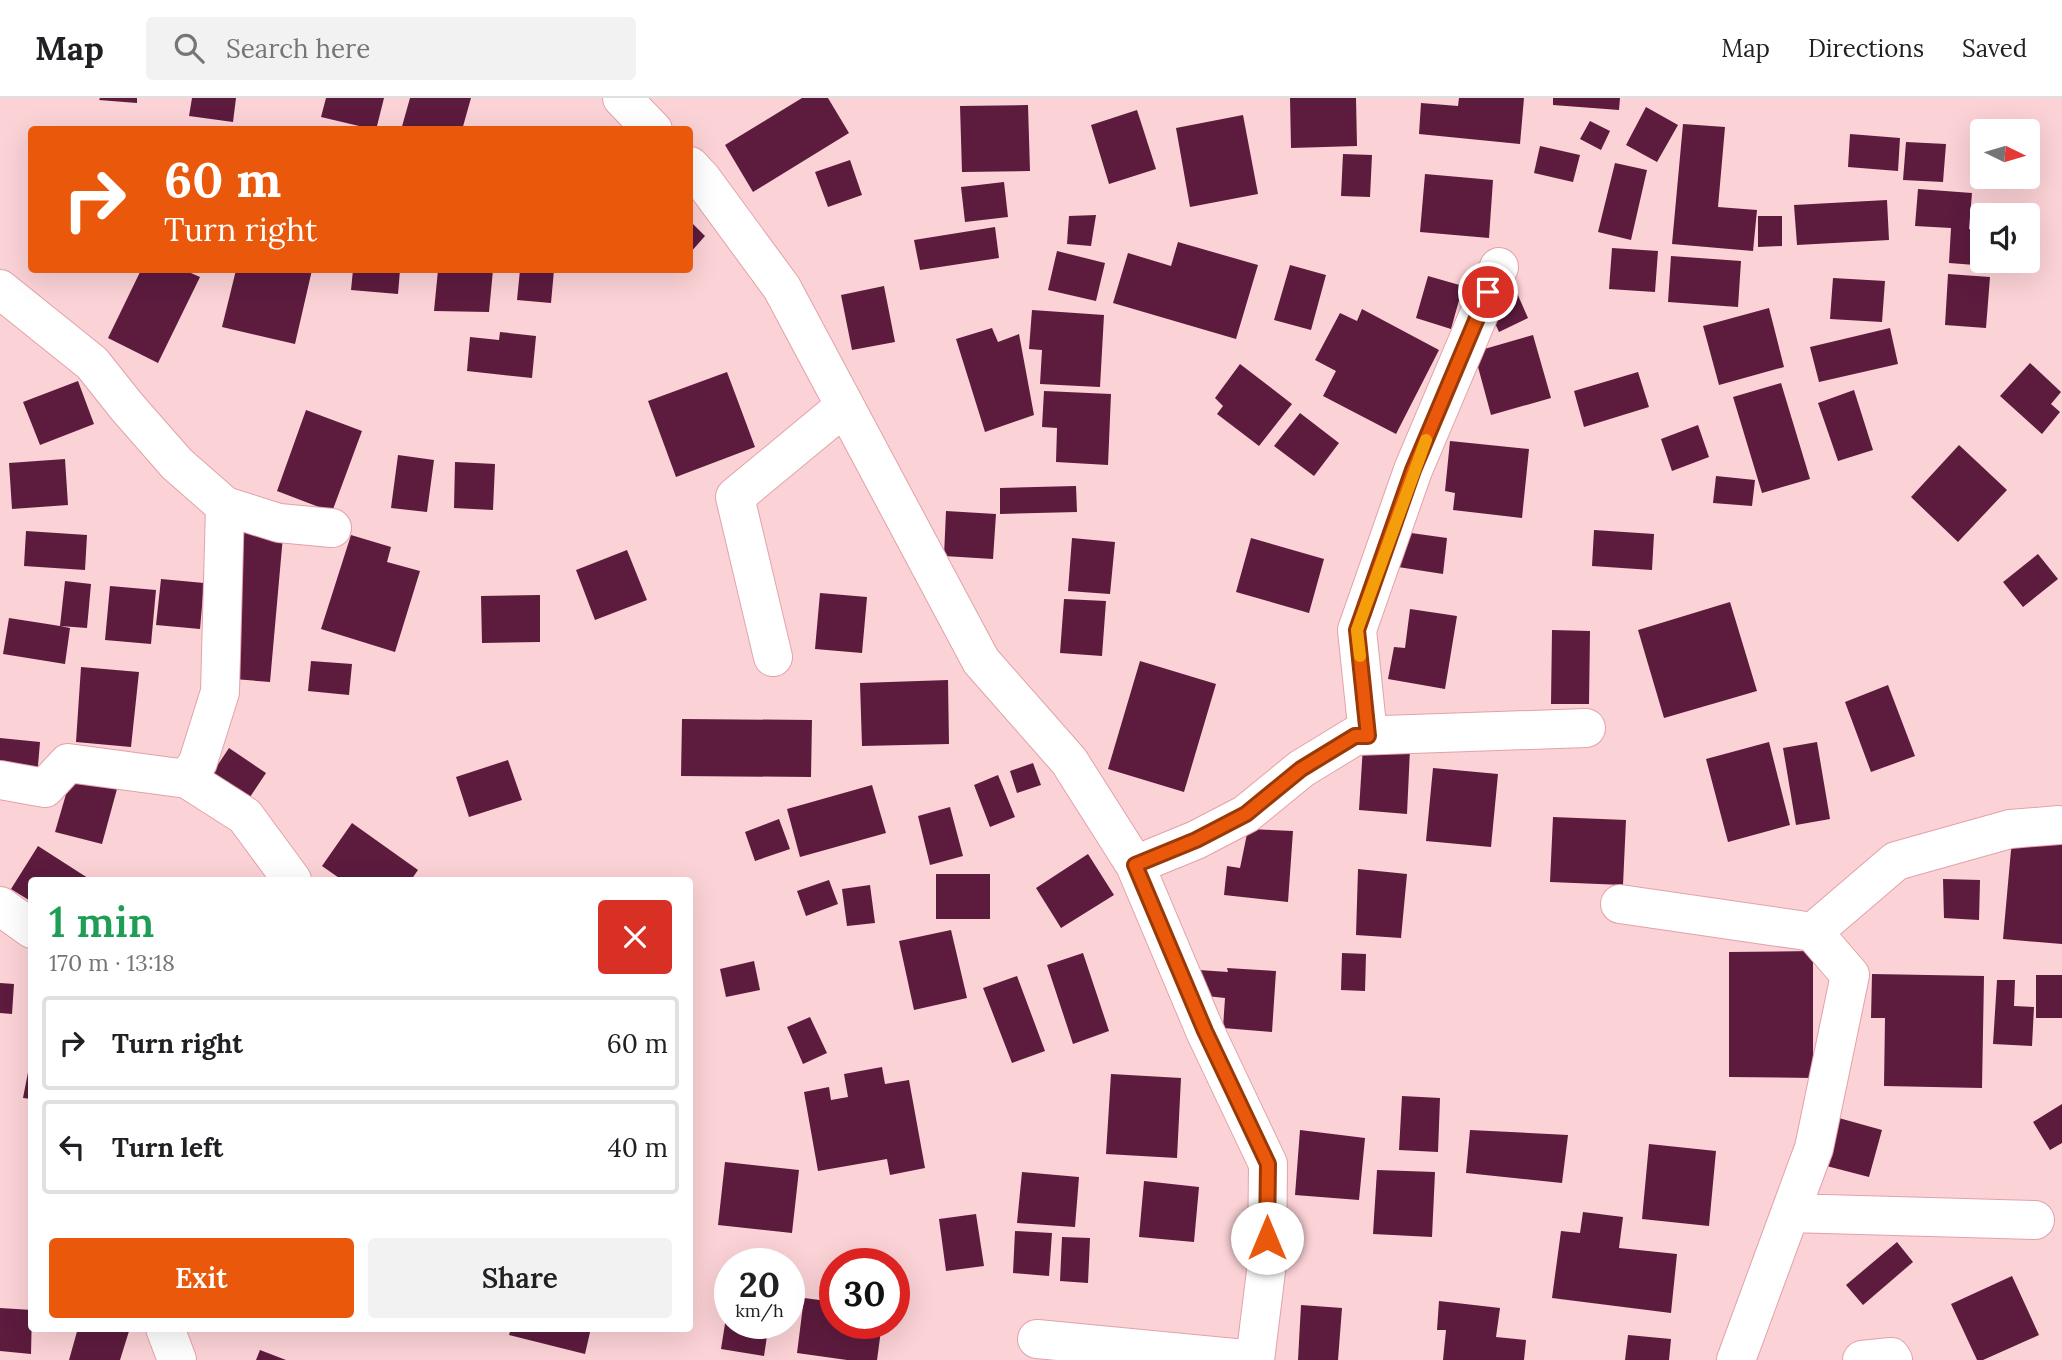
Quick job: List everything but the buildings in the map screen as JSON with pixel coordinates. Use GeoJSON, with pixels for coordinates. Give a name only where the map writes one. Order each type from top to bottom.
{"type":"FeatureCollection","features":[{"type":"Feature","properties":{"kind":"street"},"geometry":{"type":"LineString","coordinates":[[622,98],[649,126]]}},
{"type":"Feature","properties":{"kind":"street"},"geometry":{"type":"LineString","coordinates":[[693,169],[782,288],[981,661],[1069,761],[1135,865],[1205,1031],[1268,1164],[1267,1264],[1255,1360],[1037,1339]]}},
{"type":"Feature","properties":{"kind":"street"},"geometry":{"type":"LineString","coordinates":[[1368,736],[1357,630],[1413,470],[1499,267]]}},
{"type":"Feature","properties":{"kind":"street"},"geometry":{"type":"LineString","coordinates":[[0,289],[92,363],[177,464],[225,506],[279,523],[332,528]]}},
{"type":"Feature","properties":{"kind":"street"},"geometry":{"type":"LineString","coordinates":[[773,657],[735,497],[845,406]]}},
{"type":"Feature","properties":{"kind":"street"},"geometry":{"type":"LineString","coordinates":[[187,779],[198,762],[220,692],[225,506]]}},
{"type":"Feature","properties":{"kind":"street"},"geometry":{"type":"LineString","coordinates":[[1135,865],[1196,840],[1246,814],[1301,769],[1355,736],[1586,729]]}},
{"type":"Feature","properties":{"kind":"street"},"geometry":{"type":"LineString","coordinates":[[0,780],[45,788],[68,763],[187,779],[245,816],[290,877]]}},
{"type":"Feature","properties":{"kind":"street"},"geometry":{"type":"LineString","coordinates":[[1813,932],[1896,861],[2010,829],[2059,825]]}},
{"type":"Feature","properties":{"kind":"street"},"geometry":{"type":"LineString","coordinates":[[1620,904],[1813,932],[1850,975],[1814,1148],[1736,1360]]}},
{"type":"Feature","properties":{"kind":"street"},"geometry":{"type":"LineString","coordinates":[[0,906],[28,926]]}},
{"type":"Feature","properties":{"kind":"street"},"geometry":{"type":"LineString","coordinates":[[1790,1213],[2035,1220]]}},
{"type":"Feature","properties":{"kind":"street"},"geometry":{"type":"LineString","coordinates":[[166,1332],[177,1360]]}},
{"type":"Feature","properties":{"kind":"street"},"geometry":{"type":"LineString","coordinates":[[1862,1360],[1891,1357],[1893,1360]]}},
{"type":"Feature","properties":{"kind":"slow traffic"},"geometry":{"type":"LineString","coordinates":[[1360,656],[1357,630],[1426,440]]}},
{"type":"Feature","properties":{"kind":"route"},"geometry":{"type":"LineString","coordinates":[[1267,1238],[1268,1164],[1205,1031],[1135,865],[1196,840],[1246,814],[1301,769],[1355,736],[1368,736],[1357,630],[1413,470],[1488,292]]}}]}
